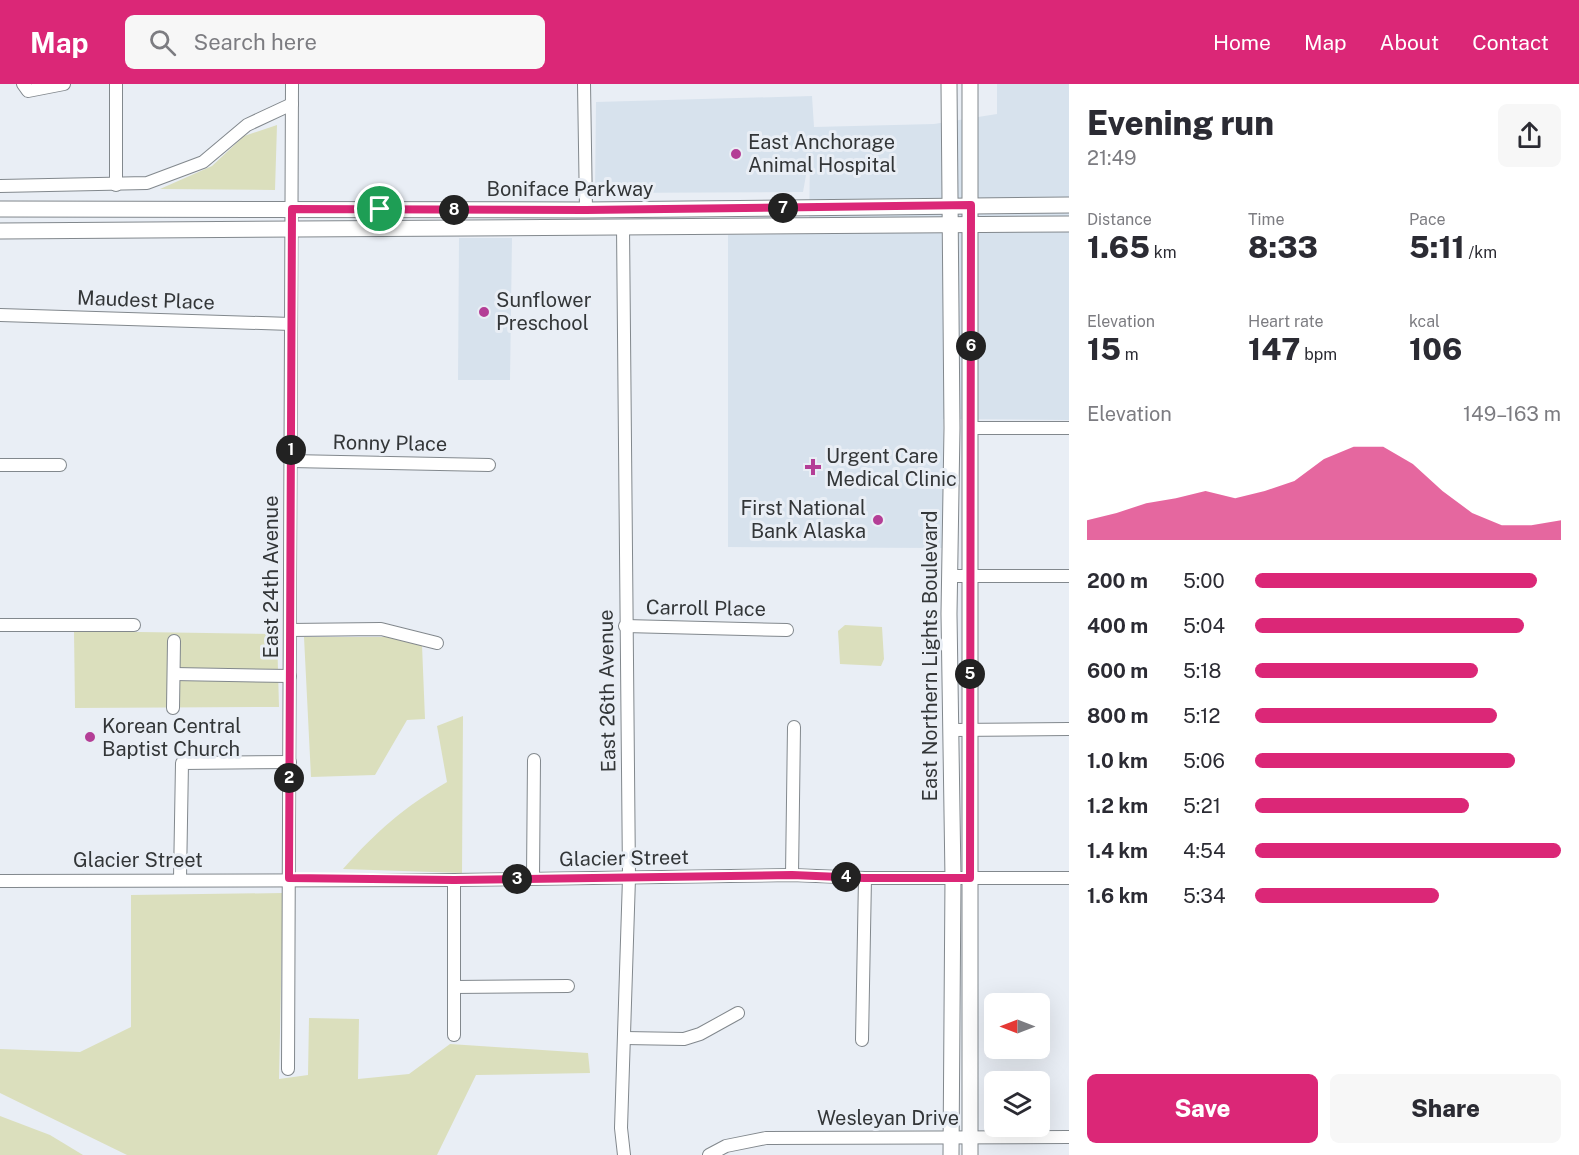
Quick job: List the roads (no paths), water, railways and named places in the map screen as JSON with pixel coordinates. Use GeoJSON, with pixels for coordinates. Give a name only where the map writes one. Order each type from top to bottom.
{"type":"FeatureCollection","features":[{"type":"Feature","properties":{"kind":"main road","name":"East Northern Lights Boulevard"},"geometry":{"type":"LineString","coordinates":[[949,84],[953,878],[951,1155]]}},
{"type":"Feature","properties":{"kind":"main road","name":"East Northern Lights Boulevard"},"geometry":{"type":"LineString","coordinates":[[970,84],[970,1155]]}},
{"type":"Feature","properties":{"kind":"main road","name":"Boniface Parkway"},"geometry":{"type":"LineString","coordinates":[[0,209],[586,210],[1069,205]]}},
{"type":"Feature","properties":{"kind":"main road","name":"Boniface Parkway"},"geometry":{"type":"LineString","coordinates":[[0,231],[1069,224]]}},
{"type":"Feature","properties":{"kind":"main road"},"geometry":{"type":"LineString","coordinates":[[952,428],[958,435],[971,473]]}},
{"type":"Feature","properties":{"kind":"street"},"geometry":{"type":"LineString","coordinates":[[22,84],[28,91],[64,84]]}},
{"type":"Feature","properties":{"kind":"street"},"geometry":{"type":"LineString","coordinates":[[116,84],[116,185]]}},
{"type":"Feature","properties":{"kind":"street","name":"East 24th Avenue"},"geometry":{"type":"LineString","coordinates":[[288,1069],[292,84]]}},
{"type":"Feature","properties":{"kind":"street"},"geometry":{"type":"LineString","coordinates":[[584,84],[586,210]]}},
{"type":"Feature","properties":{"kind":"street"},"geometry":{"type":"LineString","coordinates":[[0,186],[147,183],[203,162],[247,125],[292,104]]}},
{"type":"Feature","properties":{"kind":"street","name":"East 26th Avenue"},"geometry":{"type":"LineString","coordinates":[[623,226],[629,878],[621,1128],[624,1155]]}},
{"type":"Feature","properties":{"kind":"street","name":"Maudest Place"},"geometry":{"type":"LineString","coordinates":[[0,315],[291,324]]}},
{"type":"Feature","properties":{"kind":"street"},"geometry":{"type":"LineString","coordinates":[[971,428],[1069,428]]}},
{"type":"Feature","properties":{"kind":"street","name":"Ronny Place"},"geometry":{"type":"LineString","coordinates":[[291,461],[489,465]]}},
{"type":"Feature","properties":{"kind":"street"},"geometry":{"type":"LineString","coordinates":[[0,465],[60,465]]}},
{"type":"Feature","properties":{"kind":"street"},"geometry":{"type":"LineString","coordinates":[[950,576],[1069,576]]}},
{"type":"Feature","properties":{"kind":"street"},"geometry":{"type":"LineString","coordinates":[[0,625],[134,625]]}},
{"type":"Feature","properties":{"kind":"street","name":"Carroll Place"},"geometry":{"type":"LineString","coordinates":[[625,626],[787,630]]}},
{"type":"Feature","properties":{"kind":"street"},"geometry":{"type":"LineString","coordinates":[[290,630],[381,629],[437,643]]}},
{"type":"Feature","properties":{"kind":"street"},"geometry":{"type":"LineString","coordinates":[[173,708],[174,641]]}},
{"type":"Feature","properties":{"kind":"street"},"geometry":{"type":"LineString","coordinates":[[174,674],[290,676]]}},
{"type":"Feature","properties":{"kind":"street"},"geometry":{"type":"LineString","coordinates":[[792,875],[794,727]]}},
{"type":"Feature","properties":{"kind":"street"},"geometry":{"type":"LineString","coordinates":[[951,730],[1069,729]]}},
{"type":"Feature","properties":{"kind":"street"},"geometry":{"type":"LineString","coordinates":[[533,878],[534,760]]}},
{"type":"Feature","properties":{"kind":"street"},"geometry":{"type":"LineString","coordinates":[[180,879],[182,763],[290,762]]}},
{"type":"Feature","properties":{"kind":"street","name":"Glacier Street"},"geometry":{"type":"LineString","coordinates":[[0,881],[289,878],[454,880],[792,875],[864,878],[1069,878]]}},
{"type":"Feature","properties":{"kind":"street"},"geometry":{"type":"LineString","coordinates":[[862,1040],[864,878]]}},
{"type":"Feature","properties":{"kind":"street"},"geometry":{"type":"LineString","coordinates":[[454,880],[454,1035]]}},
{"type":"Feature","properties":{"kind":"street"},"geometry":{"type":"LineString","coordinates":[[454,987],[568,986]]}},
{"type":"Feature","properties":{"kind":"street"},"geometry":{"type":"LineString","coordinates":[[625,1038],[684,1039],[700,1034],[738,1013]]}},
{"type":"Feature","properties":{"kind":"street","name":"Wesleyan Drive"},"geometry":{"type":"LineString","coordinates":[[709,1155],[726,1146],[766,1138],[1069,1137]]}},
{"type":"Feature","properties":{"kind":"place","name":"East Anchorage Animal Hospital"},"geometry":{"type":"Point","coordinates":[736,154]}},
{"type":"Feature","properties":{"kind":"place","name":"Sunflower Preschool"},"geometry":{"type":"Point","coordinates":[484,312]}},
{"type":"Feature","properties":{"kind":"place","name":"Urgent Care Medical Clinic"},"geometry":{"type":"Point","coordinates":[813,467]}},
{"type":"Feature","properties":{"kind":"place","name":"First National Bank Alaska"},"geometry":{"type":"Point","coordinates":[878,520]}},
{"type":"Feature","properties":{"kind":"place","name":"Korean Central Baptist Church"},"geometry":{"type":"Point","coordinates":[90,737]}}]}
